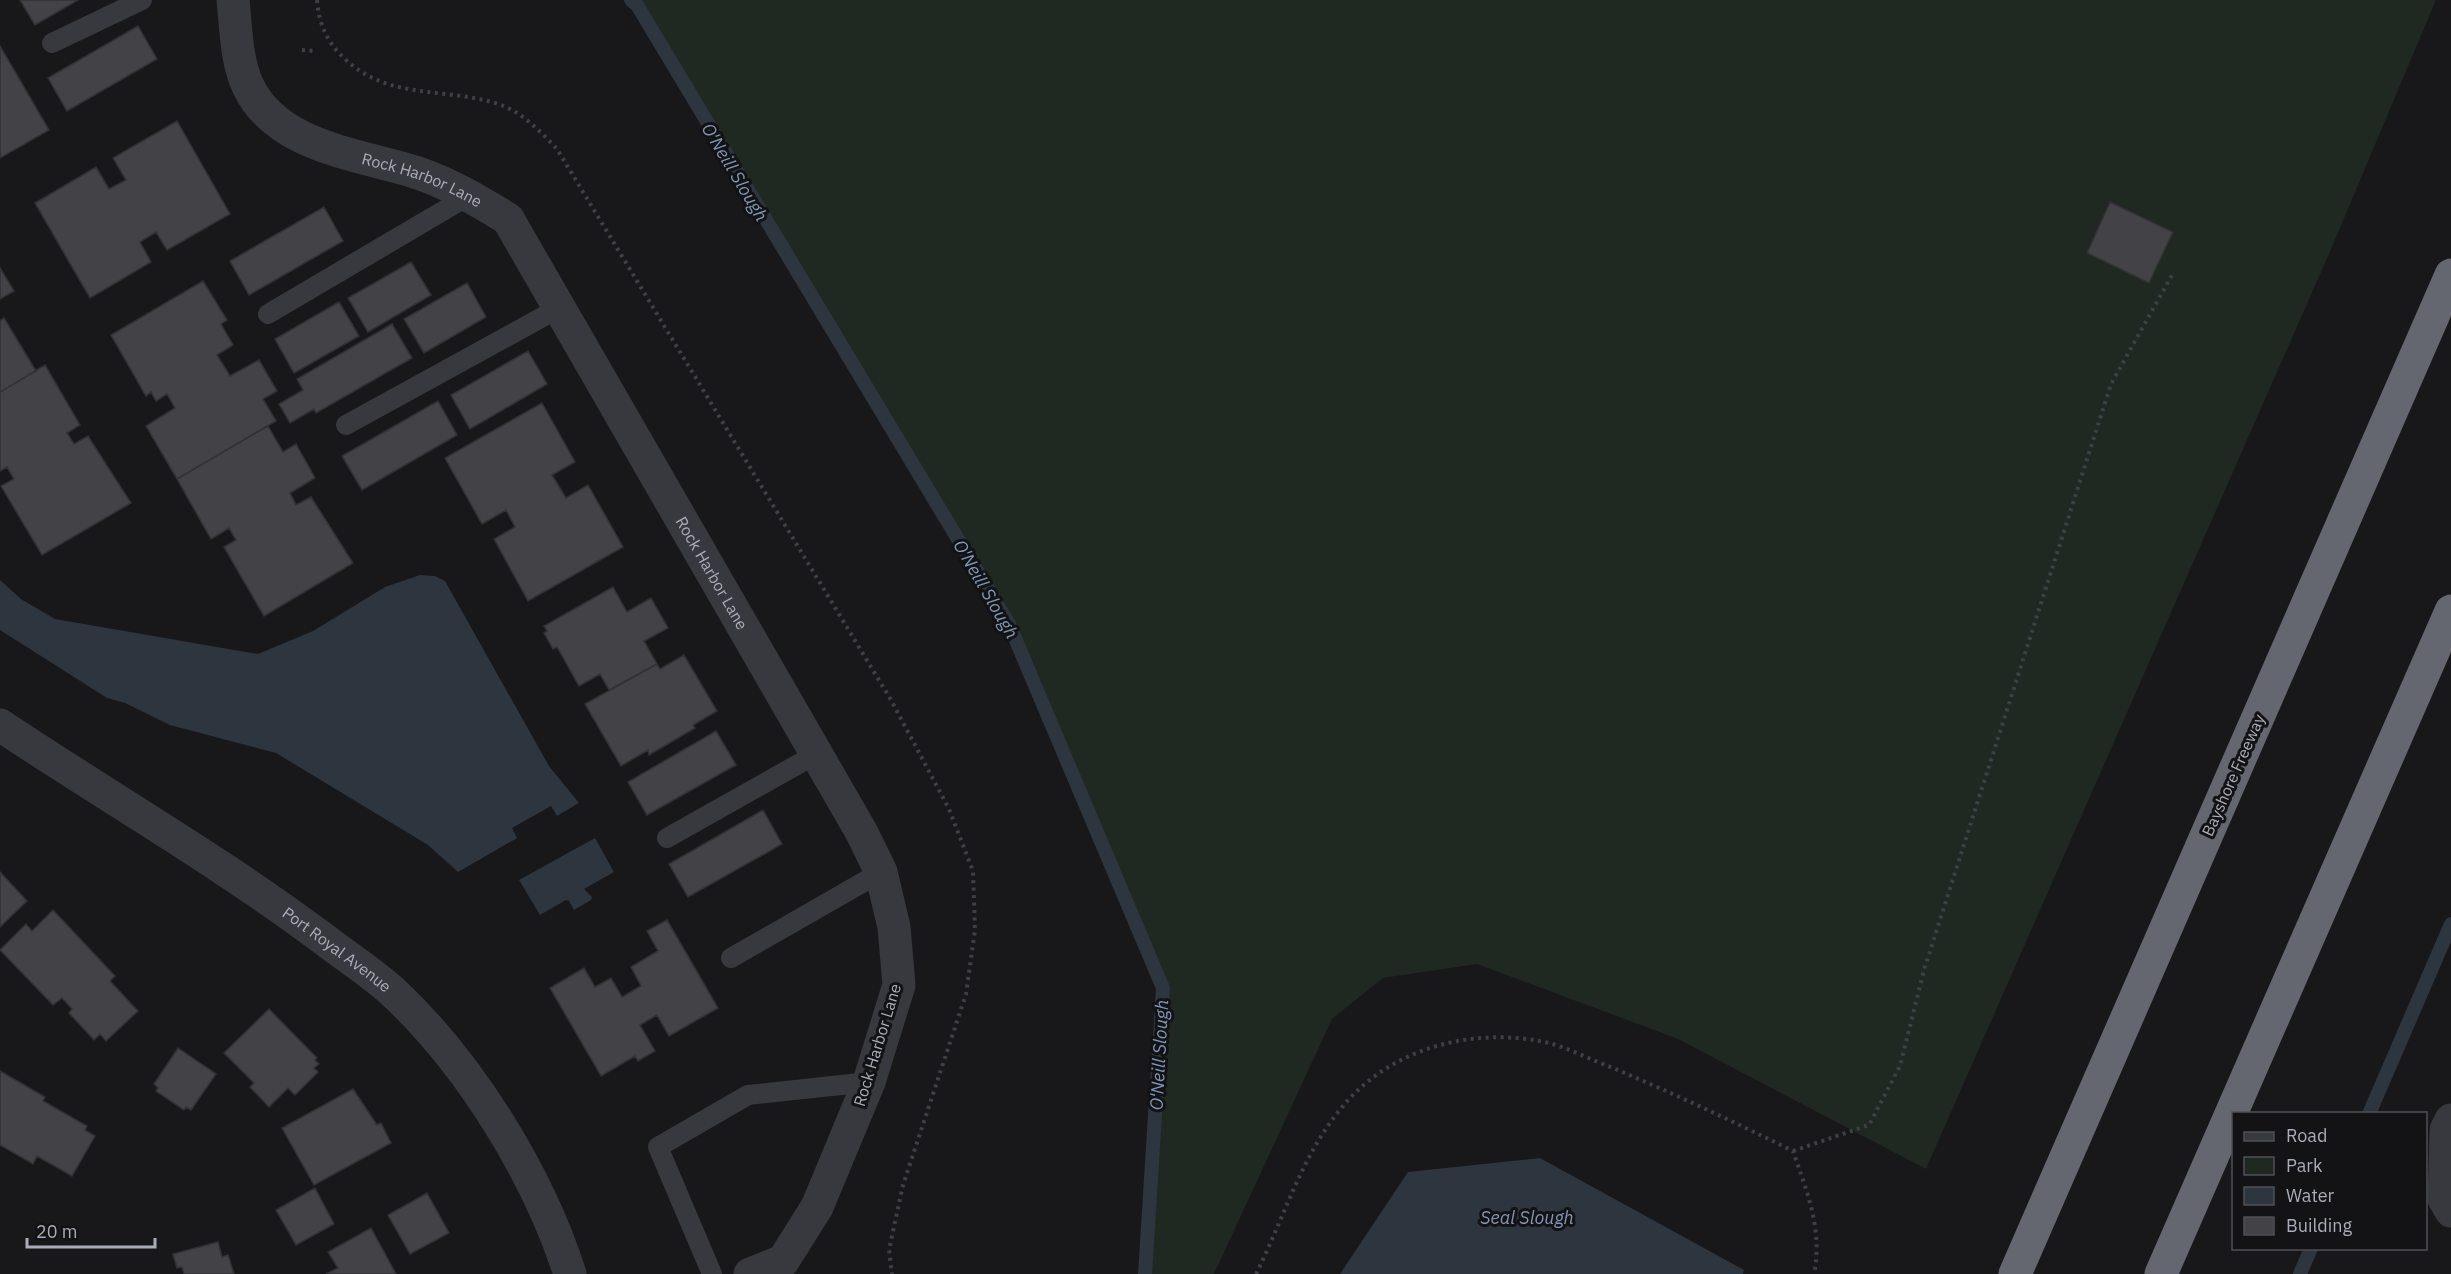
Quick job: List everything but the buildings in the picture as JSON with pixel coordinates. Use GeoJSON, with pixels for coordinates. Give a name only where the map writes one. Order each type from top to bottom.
{"type":"FeatureCollection","features":[{"type":"Feature","properties":{"kind":"highway","name":"Bayshore Freeway"},"geometry":{"type":"LineString","coordinates":[[2014,1274],[2451,275]]}},
{"type":"Feature","properties":{"kind":"highway"},"geometry":{"type":"LineString","coordinates":[[2161,1274],[2451,611]]}},
{"type":"Feature","properties":{"kind":"street","name":"Rock Harbor Lane"},"geometry":{"type":"LineString","coordinates":[[233,0],[238,50],[247,85],[265,114],[294,133],[350,155],[419,174],[470,195],[508,219],[818,753],[881,872],[894,927],[899,985],[869,1082],[817,1207],[788,1268],[750,1274]]}},
{"type":"Feature","properties":{"kind":"street","name":"Port Royal Avenue"},"geometry":{"type":"LineString","coordinates":[[0,725],[272,900],[393,992],[447,1050],[500,1126],[535,1192],[570,1274]]}},
{"type":"Feature","properties":{"kind":"street"},"geometry":{"type":"LineString","coordinates":[[2451,1120],[2446,1130],[2444,1199],[2451,1211]]}},
{"type":"Feature","properties":{"kind":"lane"},"geometry":{"type":"LineString","coordinates":[[52,43],[142,0]]}},
{"type":"Feature","properties":{"kind":"lane"},"geometry":{"type":"LineString","coordinates":[[268,314],[470,195]]}},
{"type":"Feature","properties":{"kind":"lane"},"geometry":{"type":"LineString","coordinates":[[346,425],[559,308]]}},
{"type":"Feature","properties":{"kind":"lane"},"geometry":{"type":"LineString","coordinates":[[667,838],[818,753]]}},
{"type":"Feature","properties":{"kind":"lane"},"geometry":{"type":"LineString","coordinates":[[731,958],[881,872]]}},
{"type":"Feature","properties":{"kind":"lane"},"geometry":{"type":"LineString","coordinates":[[712,1274],[658,1147],[748,1095],[869,1082]]}},
{"type":"Feature","properties":{"kind":"path"},"geometry":{"type":"LineString","coordinates":[[302,50],[317,51]]}},
{"type":"Feature","properties":{"kind":"path"},"geometry":{"type":"LineString","coordinates":[[1793,1151],[1869,1125],[1900,1066],[1924,970],[2111,384],[2172,275]]}},
{"type":"Feature","properties":{"kind":"path"},"geometry":{"type":"LineString","coordinates":[[1256,1274],[1312,1149],[1342,1107],[1366,1081],[1389,1066],[1439,1044],[1491,1037],[1549,1043],[1675,1093],[1793,1151],[1815,1215],[1817,1257],[1814,1274]]}},
{"type":"Feature","properties":{"kind":"green space"},"geometry":{"type":"Polygon","coordinates":[[[631,0],[2436,0],[2329,254],[1926,1169],[1678,1039],[1477,964],[1383,978],[1332,1019],[1214,1274],[1145,1274],[1163,988],[1009,624],[637,5],[631,0]]]}},
{"type":"Feature","properties":{"kind":"water"},"geometry":{"type":"Polygon","coordinates":[[[420,575],[435,576],[445,581],[549,766],[579,803],[557,816],[551,806],[512,828],[517,838],[458,872],[428,845],[276,753],[170,725],[125,703],[107,698],[0,630],[0,580],[21,599],[55,619],[258,654],[313,631],[385,587],[420,575]]]}},
{"type":"Feature","properties":{"kind":"water"},"geometry":{"type":"Polygon","coordinates":[[[595,838],[614,872],[584,889],[592,897],[591,900],[574,910],[566,900],[540,915],[519,880],[595,838]]]}},
{"type":"Feature","properties":{"kind":"water","name":"Seal Slough"},"geometry":{"type":"Polygon","coordinates":[[[1540,1158],[1744,1270],[1743,1274],[1340,1274],[1408,1172],[1540,1158]]]}},
{"type":"Feature","properties":{"kind":"waterway","name":"O'Neill Slough"},"geometry":{"type":"LineString","coordinates":[[631,0],[637,5],[1009,624],[1163,988],[1145,1274]]}},
{"type":"Feature","properties":{"kind":"waterway"},"geometry":{"type":"LineString","coordinates":[[2370,1112],[2451,924]]}},
{"type":"Feature","properties":{"kind":"waterway"},"geometry":{"type":"LineString","coordinates":[[2300,1274],[2310,1250]]}}]}
